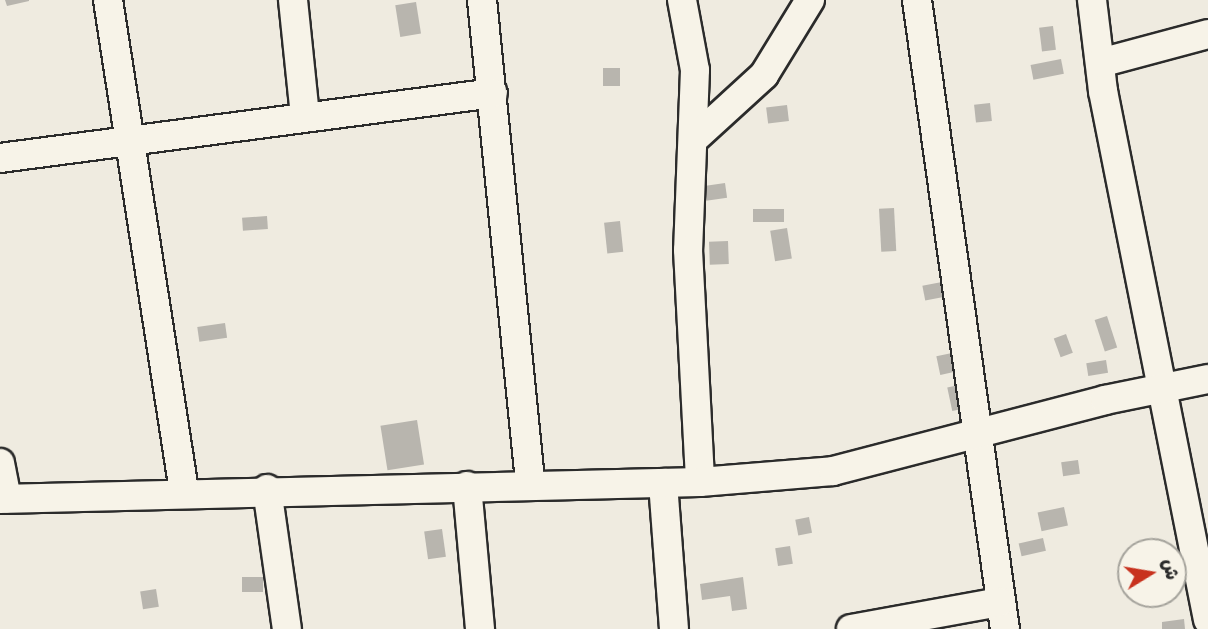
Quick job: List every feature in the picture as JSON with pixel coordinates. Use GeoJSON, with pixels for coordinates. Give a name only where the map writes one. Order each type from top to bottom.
{"type":"FeatureCollection","features":[{"type":"Feature","properties":{"kind":"street"},"geometry":{"type":"LineString","coordinates":[[108,0],[184,492]]}},
{"type":"Feature","properties":{"kind":"street"},"geometry":{"type":"LineString","coordinates":[[293,0],[305,117]]}},
{"type":"Feature","properties":{"kind":"street"},"geometry":{"type":"LineString","coordinates":[[482,0],[530,485]]}},
{"type":"Feature","properties":{"kind":"street"},"geometry":{"type":"LineString","coordinates":[[682,0],[695,70],[688,250],[700,482]]}},
{"type":"Feature","properties":{"kind":"street"},"geometry":{"type":"LineString","coordinates":[[694,139],[764,75],[810,0]]}},
{"type":"Feature","properties":{"kind":"street"},"geometry":{"type":"LineString","coordinates":[[851,629],[1003,615],[975,436],[918,0]]}},
{"type":"Feature","properties":{"kind":"street"},"geometry":{"type":"LineString","coordinates":[[1092,0],[1100,63],[1208,620]]}},
{"type":"Feature","properties":{"kind":"street"},"geometry":{"type":"LineString","coordinates":[[1100,63],[1208,34]]}},
{"type":"Feature","properties":{"kind":"street"},"geometry":{"type":"LineString","coordinates":[[0,158],[493,93]]}},
{"type":"Feature","properties":{"kind":"street"},"geometry":{"type":"LineString","coordinates":[[0,463],[3,498],[267,489],[700,482],[833,471],[1163,387],[1208,379]]}},
{"type":"Feature","properties":{"kind":"street"},"geometry":{"type":"LineString","coordinates":[[663,483],[674,629]]}},
{"type":"Feature","properties":{"kind":"street"},"geometry":{"type":"LineString","coordinates":[[467,486],[480,629]]}},
{"type":"Feature","properties":{"kind":"street"},"geometry":{"type":"LineString","coordinates":[[267,489],[286,629]]}},
{"type":"Feature","properties":{"kind":"building"},"geometry":{"type":"Polygon","coordinates":[[[5,0],[29,0],[29,1],[7,6],[5,0]]]}},
{"type":"Feature","properties":{"kind":"building"},"geometry":{"type":"Polygon","coordinates":[[[416,2],[421,34],[400,37],[395,5],[416,2]]]}},
{"type":"Feature","properties":{"kind":"building"},"geometry":{"type":"Polygon","coordinates":[[[1053,26],[1056,50],[1042,52],[1039,28],[1053,26]]]}},
{"type":"Feature","properties":{"kind":"building"},"geometry":{"type":"Polygon","coordinates":[[[1061,59],[1064,74],[1033,80],[1031,65],[1061,59]]]}},
{"type":"Feature","properties":{"kind":"building"},"geometry":{"type":"Polygon","coordinates":[[[603,68],[620,68],[620,86],[603,86],[603,68]]]}},
{"type":"Feature","properties":{"kind":"building"},"geometry":{"type":"Polygon","coordinates":[[[990,103],[992,121],[976,123],[974,105],[990,103]]]}},
{"type":"Feature","properties":{"kind":"building"},"geometry":{"type":"Polygon","coordinates":[[[787,105],[789,121],[768,123],[766,108],[787,105]]]}},
{"type":"Feature","properties":{"kind":"building"},"geometry":{"type":"Polygon","coordinates":[[[725,183],[727,198],[706,201],[704,186],[725,183]]]}},
{"type":"Feature","properties":{"kind":"building"},"geometry":{"type":"Polygon","coordinates":[[[894,208],[896,251],[881,252],[879,209],[894,208]]]}},
{"type":"Feature","properties":{"kind":"building"},"geometry":{"type":"Polygon","coordinates":[[[753,209],[784,209],[784,222],[753,222],[753,209]]]}},
{"type":"Feature","properties":{"kind":"building"},"geometry":{"type":"Polygon","coordinates":[[[267,216],[268,229],[243,231],[242,218],[267,216]]]}},
{"type":"Feature","properties":{"kind":"building"},"geometry":{"type":"Polygon","coordinates":[[[620,221],[623,252],[607,254],[604,223],[620,221]]]}},
{"type":"Feature","properties":{"kind":"building"},"geometry":{"type":"Polygon","coordinates":[[[787,228],[792,259],[775,261],[770,231],[787,228]]]}},
{"type":"Feature","properties":{"kind":"building"},"geometry":{"type":"Polygon","coordinates":[[[728,241],[729,264],[710,265],[709,242],[728,241]]]}},
{"type":"Feature","properties":{"kind":"building"},"geometry":{"type":"Polygon","coordinates":[[[942,282],[945,297],[925,301],[922,286],[942,282]]]}},
{"type":"Feature","properties":{"kind":"building"},"geometry":{"type":"Polygon","coordinates":[[[1107,316],[1117,347],[1105,351],[1095,320],[1107,316]]]}},
{"type":"Feature","properties":{"kind":"building"},"geometry":{"type":"Polygon","coordinates":[[[225,323],[227,338],[199,342],[197,327],[225,323]]]}},
{"type":"Feature","properties":{"kind":"building"},"geometry":{"type":"Polygon","coordinates":[[[1066,334],[1073,353],[1061,357],[1054,338],[1066,334]]]}},
{"type":"Feature","properties":{"kind":"building"},"geometry":{"type":"Polygon","coordinates":[[[952,353],[956,372],[940,375],[936,356],[952,353]]]}},
{"type":"Feature","properties":{"kind":"building"},"geometry":{"type":"Polygon","coordinates":[[[1106,360],[1108,373],[1088,376],[1086,363],[1106,360]]]}},
{"type":"Feature","properties":{"kind":"building"},"geometry":{"type":"Polygon","coordinates":[[[959,385],[964,408],[952,411],[947,387],[959,385]]]}},
{"type":"Feature","properties":{"kind":"building"},"geometry":{"type":"Polygon","coordinates":[[[417,420],[424,464],[387,470],[380,426],[417,420]]]}},
{"type":"Feature","properties":{"kind":"building"},"geometry":{"type":"Polygon","coordinates":[[[1078,460],[1080,474],[1063,476],[1061,462],[1078,460]]]}},
{"type":"Feature","properties":{"kind":"building"},"geometry":{"type":"Polygon","coordinates":[[[1064,507],[1068,526],[1042,531],[1038,513],[1064,507]]]}},
{"type":"Feature","properties":{"kind":"building"},"geometry":{"type":"Polygon","coordinates":[[[809,517],[812,533],[798,535],[795,520],[809,517]]]}},
{"type":"Feature","properties":{"kind":"building"},"geometry":{"type":"Polygon","coordinates":[[[442,529],[446,557],[428,559],[424,532],[442,529]]]}},
{"type":"Feature","properties":{"kind":"building"},"geometry":{"type":"Polygon","coordinates":[[[1043,538],[1046,551],[1022,556],[1019,544],[1043,538]]]}},
{"type":"Feature","properties":{"kind":"building"},"geometry":{"type":"Polygon","coordinates":[[[790,546],[793,564],[778,566],[775,548],[790,546]]]}},
{"type":"Feature","properties":{"kind":"building"},"geometry":{"type":"Polygon","coordinates":[[[242,577],[263,577],[263,592],[242,592],[242,577]]]}},
{"type":"Feature","properties":{"kind":"building"},"geometry":{"type":"Polygon","coordinates":[[[743,577],[747,609],[732,611],[730,596],[702,600],[700,584],[743,577]]]}},
{"type":"Feature","properties":{"kind":"building"},"geometry":{"type":"Polygon","coordinates":[[[156,589],[159,607],[143,609],[140,592],[156,589]]]}},
{"type":"Feature","properties":{"kind":"building"},"geometry":{"type":"Polygon","coordinates":[[[1184,619],[1185,629],[1162,629],[1162,622],[1184,619]]]}}]}
